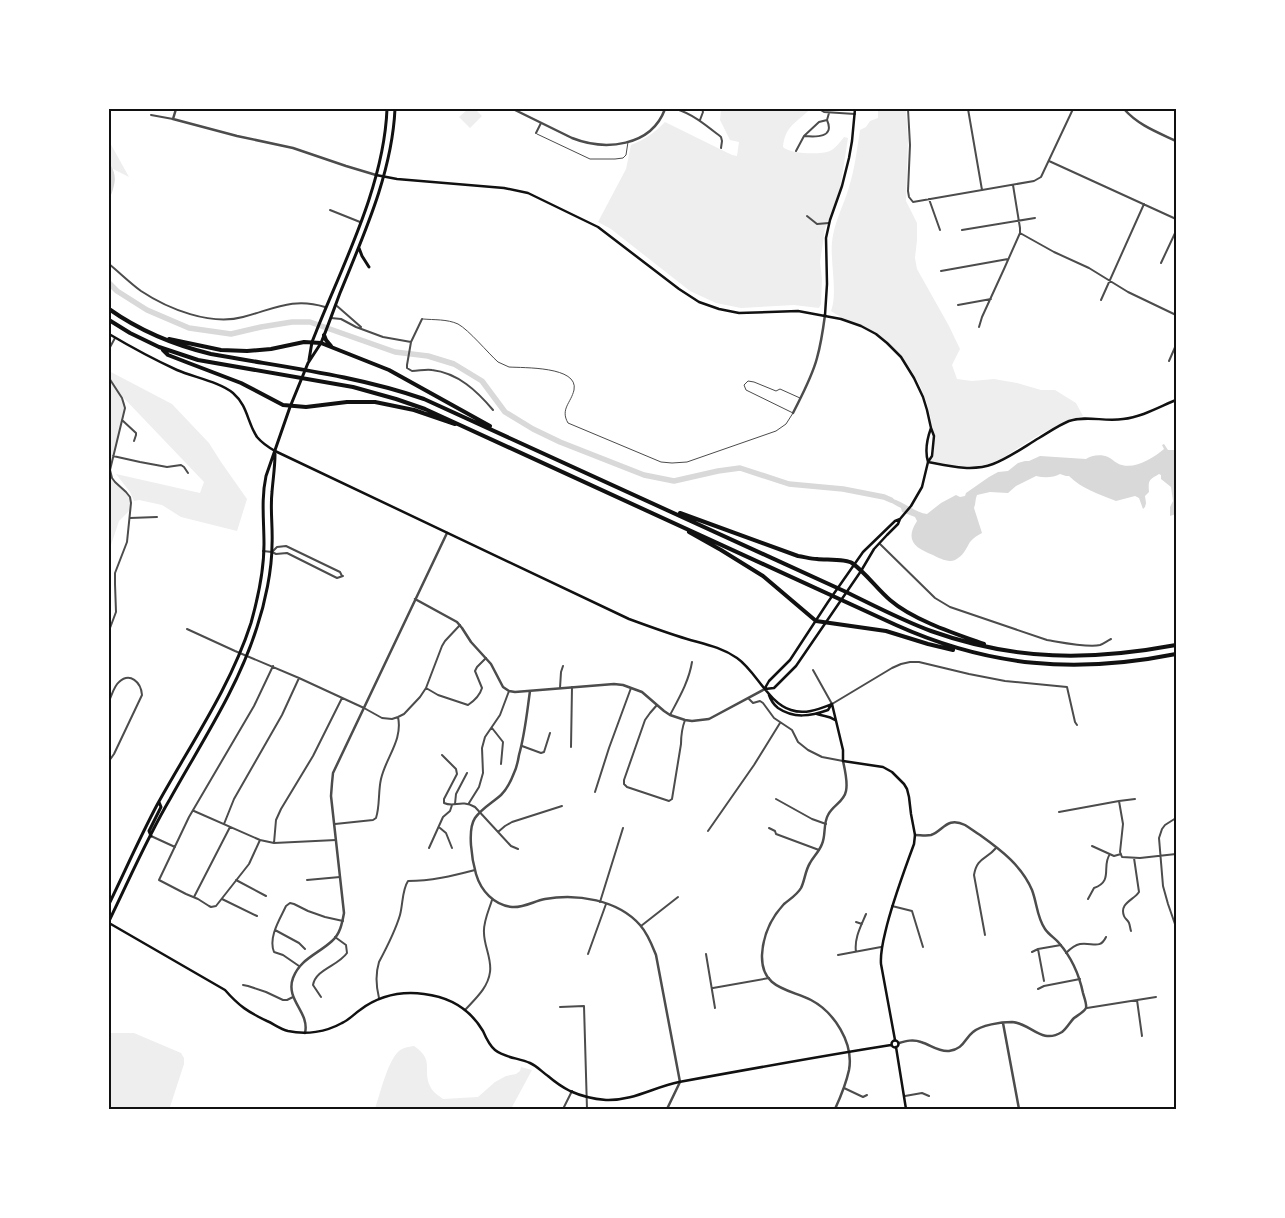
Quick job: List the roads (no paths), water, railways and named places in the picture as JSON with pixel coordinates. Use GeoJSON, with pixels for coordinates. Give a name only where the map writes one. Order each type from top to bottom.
{"type":"FeatureCollection","features":[{"type":"Feature","properties":{"kind":"highway"},"geometry":{"type":"LineString","coordinates":[[109,309],[126,321],[183,347],[211,354],[348,378],[396,390],[433,403],[905,620],[958,640],[1024,654],[1058,656],[1124,654],[1176,646]]}},
{"type":"Feature","properties":{"kind":"highway"},"geometry":{"type":"LineString","coordinates":[[109,320],[130,333],[185,356],[211,363],[375,392],[425,409],[915,634],[976,654]]}},
{"type":"Feature","properties":{"kind":"highway"},"geometry":{"type":"LineString","coordinates":[[324,335],[328,344],[332,347]]}},
{"type":"Feature","properties":{"kind":"highway"},"geometry":{"type":"LineString","coordinates":[[158,337],[234,351],[258,351],[304,342],[321,343],[389,370],[507,436]]}},
{"type":"Feature","properties":{"kind":"highway"},"geometry":{"type":"LineString","coordinates":[[160,347],[168,354],[241,382],[283,405],[306,407],[356,401],[384,403],[414,410],[479,433]]}},
{"type":"Feature","properties":{"kind":"highway"},"geometry":{"type":"LineString","coordinates":[[652,503],[788,553],[815,559],[850,562],[892,602],[912,614],[944,630],[1000,650]]}},
{"type":"Feature","properties":{"kind":"highway"},"geometry":{"type":"LineString","coordinates":[[657,514],[763,576],[816,620],[886,631],[928,644],[976,654],[1041,664],[1115,664],[1176,654]]}},
{"type":"Feature","properties":{"kind":"main road"},"geometry":{"type":"LineString","coordinates":[[308,363],[312,342],[367,205],[383,141],[387,109]]}},
{"type":"Feature","properties":{"kind":"main road"},"geometry":{"type":"LineString","coordinates":[[109,904],[159,801],[216,702],[240,653],[257,600],[263,551],[262,506],[264,487],[270,463],[290,406],[308,363],[321,343],[376,204],[391,142],[395,109]]}},
{"type":"Feature","properties":{"kind":"main road"},"geometry":{"type":"LineString","coordinates":[[825,315],[827,284],[826,238],[849,158],[855,109]]}},
{"type":"Feature","properties":{"kind":"main road"},"geometry":{"type":"LineString","coordinates":[[376,174],[397,180],[504,188],[528,193],[598,227],[699,302],[739,313],[798,311],[825,315],[853,323],[871,332],[887,343],[900,357],[914,378],[923,397],[934,436],[932,456],[928,462],[922,487],[914,501],[900,518],[863,552],[790,660],[769,681],[765,689]]}},
{"type":"Feature","properties":{"kind":"main road"},"geometry":{"type":"LineString","coordinates":[[359,247],[369,267]]}},
{"type":"Feature","properties":{"kind":"main road"},"geometry":{"type":"LineString","coordinates":[[109,334],[138,351],[178,370],[227,389],[245,407],[258,438],[275,451],[629,619],[724,650],[743,663],[753,673],[775,705],[790,714],[805,716],[817,714],[828,710],[832,704]]}},
{"type":"Feature","properties":{"kind":"main road"},"geometry":{"type":"LineString","coordinates":[[928,462],[967,468],[987,466],[1004,459],[1070,421],[1083,418],[1122,420],[1141,415],[1176,400]]}},
{"type":"Feature","properties":{"kind":"main road"},"geometry":{"type":"LineString","coordinates":[[928,462],[926,455],[928,435],[931,428]]}},
{"type":"Feature","properties":{"kind":"main road"},"geometry":{"type":"LineString","coordinates":[[275,451],[272,496],[272,552],[264,602],[247,656],[230,693],[169,800],[109,922],[225,990],[250,1013],[284,1029],[305,1033],[321,1031],[344,1022],[373,1001],[398,994],[427,994],[446,999],[465,1010],[477,1023],[489,1044],[495,1050],[503,1055],[531,1063],[552,1080],[587,1097],[606,1100],[626,1098],[680,1082],[891,1045],[894,1048],[896,1047]]}},
{"type":"Feature","properties":{"kind":"main road"},"geometry":{"type":"LineString","coordinates":[[765,689],[774,688],[796,666],[879,543],[898,524],[900,518]]}},
{"type":"Feature","properties":{"kind":"main road"},"geometry":{"type":"LineString","coordinates":[[769,695],[792,711],[815,710],[832,704]]}},
{"type":"Feature","properties":{"kind":"main road"},"geometry":{"type":"LineString","coordinates":[[832,704],[843,750],[843,761],[883,766],[904,784],[909,794],[916,835],[892,906],[881,947],[881,964],[895,1040],[899,1043],[896,1047],[906,1109]]}},
{"type":"Feature","properties":{"kind":"main road"},"geometry":{"type":"LineString","coordinates":[[817,714],[827,715],[836,721]]}},
{"type":"Feature","properties":{"kind":"main road"},"geometry":{"type":"LineString","coordinates":[[151,836],[149,831],[160,807],[159,801]]}},
{"type":"Feature","properties":{"kind":"main road"},"geometry":{"type":"LineString","coordinates":[[891,1045],[892,1041],[895,1040]]}},
{"type":"Feature","properties":{"kind":"street"},"geometry":{"type":"LineString","coordinates":[[174,119],[176,109]]}},
{"type":"Feature","properties":{"kind":"street"},"geometry":{"type":"LineString","coordinates":[[513,109],[582,142],[596,145],[641,138],[655,127],[664,109]]}},
{"type":"Feature","properties":{"kind":"street"},"geometry":{"type":"LineString","coordinates":[[676,109],[684,110],[721,137],[721,148]]}},
{"type":"Feature","properties":{"kind":"street"},"geometry":{"type":"LineString","coordinates":[[700,120],[703,112],[702,109]]}},
{"type":"Feature","properties":{"kind":"street"},"geometry":{"type":"LineString","coordinates":[[819,109],[824,112],[855,114]]}},
{"type":"Feature","properties":{"kind":"street"},"geometry":{"type":"LineString","coordinates":[[908,109],[910,145],[908,191],[913,202],[1034,182],[1041,177],[1073,109]]}},
{"type":"Feature","properties":{"kind":"street"},"geometry":{"type":"LineString","coordinates":[[968,109],[982,190]]}},
{"type":"Feature","properties":{"kind":"street"},"geometry":{"type":"LineString","coordinates":[[1124,109],[1130,116],[1145,126],[1176,141]]}},
{"type":"Feature","properties":{"kind":"street"},"geometry":{"type":"LineString","coordinates":[[804,136],[816,137],[826,134],[829,128],[827,120],[830,112]]}},
{"type":"Feature","properties":{"kind":"street"},"geometry":{"type":"LineString","coordinates":[[151,115],[294,148],[376,174]]}},
{"type":"Feature","properties":{"kind":"street"},"geometry":{"type":"LineString","coordinates":[[796,151],[804,136],[819,122],[827,120]]}},
{"type":"Feature","properties":{"kind":"street"},"geometry":{"type":"LineString","coordinates":[[536,133],[542,123]]}},
{"type":"Feature","properties":{"kind":"street"},"geometry":{"type":"LineString","coordinates":[[1049,161],[1176,219]]}},
{"type":"Feature","properties":{"kind":"street"},"geometry":{"type":"LineString","coordinates":[[979,327],[1020,233],[1013,185]]}},
{"type":"Feature","properties":{"kind":"street"},"geometry":{"type":"LineString","coordinates":[[928,199],[940,230]]}},
{"type":"Feature","properties":{"kind":"street"},"geometry":{"type":"LineString","coordinates":[[1101,300],[1144,204]]}},
{"type":"Feature","properties":{"kind":"street"},"geometry":{"type":"LineString","coordinates":[[330,210],[360,222]]}},
{"type":"Feature","properties":{"kind":"street"},"geometry":{"type":"LineString","coordinates":[[807,216],[817,224],[829,223]]}},
{"type":"Feature","properties":{"kind":"street"},"geometry":{"type":"LineString","coordinates":[[962,230],[1035,218]]}},
{"type":"Feature","properties":{"kind":"street"},"geometry":{"type":"LineString","coordinates":[[1161,263],[1176,231]]}},
{"type":"Feature","properties":{"kind":"street"},"geometry":{"type":"LineString","coordinates":[[1020,233],[1054,252],[1089,268],[1128,292],[1176,315]]}},
{"type":"Feature","properties":{"kind":"street"},"geometry":{"type":"LineString","coordinates":[[942,271],[1008,260]]}},
{"type":"Feature","properties":{"kind":"street"},"geometry":{"type":"LineString","coordinates":[[109,264],[139,290],[159,302],[211,319],[241,318],[290,303],[309,303],[325,308]]}},
{"type":"Feature","properties":{"kind":"street"},"geometry":{"type":"LineString","coordinates":[[958,305],[991,299]]}},
{"type":"Feature","properties":{"kind":"street"},"geometry":{"type":"LineString","coordinates":[[336,305],[363,329]]}},
{"type":"Feature","properties":{"kind":"street"},"geometry":{"type":"LineString","coordinates":[[793,413],[817,359],[825,315]]}},
{"type":"Feature","properties":{"kind":"street"},"geometry":{"type":"LineString","coordinates":[[331,318],[341,318],[356,327],[383,337],[411,342]]}},
{"type":"Feature","properties":{"kind":"street"},"geometry":{"type":"LineString","coordinates":[[422,319],[411,342],[408,368],[412,372],[430,370],[442,372],[464,382],[476,391],[493,410]]}},
{"type":"Feature","properties":{"kind":"street"},"geometry":{"type":"LineString","coordinates":[[109,348],[115,338]]}},
{"type":"Feature","properties":{"kind":"street"},"geometry":{"type":"LineString","coordinates":[[1169,361],[1176,345]]}},
{"type":"Feature","properties":{"kind":"street"},"geometry":{"type":"LineString","coordinates":[[109,378],[124,402],[125,408],[109,470],[115,482],[130,497],[131,503],[127,542],[114,584],[116,612],[109,636]]}},
{"type":"Feature","properties":{"kind":"street"},"geometry":{"type":"LineString","coordinates":[[122,420],[136,433],[134,441]]}},
{"type":"Feature","properties":{"kind":"street"},"geometry":{"type":"LineString","coordinates":[[113,456],[167,466],[182,465],[188,473]]}},
{"type":"Feature","properties":{"kind":"street"},"geometry":{"type":"LineString","coordinates":[[130,518],[157,518]]}},
{"type":"Feature","properties":{"kind":"street"},"geometry":{"type":"LineString","coordinates":[[305,1033],[304,1017],[293,997],[291,989],[292,981],[299,966],[332,941],[342,925],[344,913],[334,824],[333,772],[447,533]]}},
{"type":"Feature","properties":{"kind":"street"},"geometry":{"type":"LineString","coordinates":[[879,543],[935,598],[950,607],[1054,641],[1089,646],[1100,645],[1111,639]]}},
{"type":"Feature","properties":{"kind":"street"},"geometry":{"type":"LineString","coordinates":[[263,551],[276,554],[287,553],[337,578],[343,576],[340,572],[286,546],[277,547],[272,552]]}},
{"type":"Feature","properties":{"kind":"street"},"geometry":{"type":"LineString","coordinates":[[415,599],[460,625],[471,642],[491,664],[503,687],[509,691],[614,684],[631,687],[646,694],[670,715],[685,720],[700,720],[709,719],[765,689]]}},
{"type":"Feature","properties":{"kind":"street"},"geometry":{"type":"LineString","coordinates":[[187,629],[273,666],[382,718],[392,719],[404,714],[420,697],[426,688],[442,646],[460,625]]}},
{"type":"Feature","properties":{"kind":"street"},"geometry":{"type":"LineString","coordinates":[[426,688],[438,695],[468,705],[481,693],[482,688],[475,671],[486,658]]}},
{"type":"Feature","properties":{"kind":"street"},"geometry":{"type":"LineString","coordinates":[[670,715],[685,686],[692,662]]}},
{"type":"Feature","properties":{"kind":"street"},"geometry":{"type":"LineString","coordinates":[[813,670],[832,704],[892,668],[910,662],[919,662],[992,679],[1067,687],[1077,725]]}},
{"type":"Feature","properties":{"kind":"street"},"geometry":{"type":"LineString","coordinates":[[260,840],[249,864],[216,906],[212,907],[159,880],[189,817],[254,706],[273,666]]}},
{"type":"Feature","properties":{"kind":"street"},"geometry":{"type":"LineString","coordinates":[[560,688],[562,666]]}},
{"type":"Feature","properties":{"kind":"street"},"geometry":{"type":"LineString","coordinates":[[109,701],[120,681],[129,678],[140,684],[142,695],[109,761]]}},
{"type":"Feature","properties":{"kind":"street"},"geometry":{"type":"LineString","coordinates":[[224,824],[238,791],[282,715],[299,678]]}},
{"type":"Feature","properties":{"kind":"street"},"geometry":{"type":"LineString","coordinates":[[571,747],[572,687]]}},
{"type":"Feature","properties":{"kind":"street"},"geometry":{"type":"LineString","coordinates":[[595,792],[631,687]]}},
{"type":"Feature","properties":{"kind":"street"},"geometry":{"type":"LineString","coordinates":[[469,803],[481,783],[483,773],[482,748],[485,738],[500,715],[509,691]]}},
{"type":"Feature","properties":{"kind":"street"},"geometry":{"type":"LineString","coordinates":[[530,691],[522,746],[515,771],[502,794],[480,812],[474,820],[471,832],[472,862],[482,888],[492,900],[502,905],[521,906],[545,899],[566,896],[582,898],[606,904],[625,913],[641,926],[648,935],[656,955],[680,1082],[667,1109]]}},
{"type":"Feature","properties":{"kind":"street"},"geometry":{"type":"LineString","coordinates":[[274,843],[276,820],[281,809],[313,756],[342,698]]}},
{"type":"Feature","properties":{"kind":"street"},"geometry":{"type":"LineString","coordinates":[[749,698],[753,702],[762,701],[772,716],[792,730],[798,742],[814,753],[825,758],[843,761],[847,785],[846,793],[841,802],[830,812],[823,844],[810,862],[801,888],[795,896],[783,905],[774,917],[766,933],[762,958],[764,970],[780,989],[810,1000],[820,1006],[836,1022],[842,1033],[848,1052],[849,1068],[844,1088],[835,1109]]}},
{"type":"Feature","properties":{"kind":"street"},"geometry":{"type":"LineString","coordinates":[[658,705],[646,720],[624,780],[624,784],[627,787],[669,801],[672,799],[682,727],[685,720]]}},
{"type":"Feature","properties":{"kind":"street"},"geometry":{"type":"LineString","coordinates":[[334,824],[373,820],[376,818],[382,777],[389,757],[398,740],[400,724],[398,717]]}},
{"type":"Feature","properties":{"kind":"street"},"geometry":{"type":"LineString","coordinates":[[708,831],[754,765],[780,723]]}},
{"type":"Feature","properties":{"kind":"street"},"geometry":{"type":"LineString","coordinates":[[492,727],[503,742],[500,764]]}},
{"type":"Feature","properties":{"kind":"street"},"geometry":{"type":"LineString","coordinates":[[522,746],[541,753],[544,752],[550,732]]}},
{"type":"Feature","properties":{"kind":"street"},"geometry":{"type":"LineString","coordinates":[[442,755],[456,769],[457,774],[444,799],[444,804],[463,802],[476,807],[511,846],[518,849]]}},
{"type":"Feature","properties":{"kind":"street"},"geometry":{"type":"LineString","coordinates":[[429,848],[443,817],[454,804],[456,794],[467,772]]}},
{"type":"Feature","properties":{"kind":"street"},"geometry":{"type":"LineString","coordinates":[[776,799],[812,820],[826,824]]}},
{"type":"Feature","properties":{"kind":"street"},"geometry":{"type":"LineString","coordinates":[[1058,812],[1135,799]]}},
{"type":"Feature","properties":{"kind":"street"},"geometry":{"type":"LineString","coordinates":[[1119,801],[1123,824],[1121,856]]}},
{"type":"Feature","properties":{"kind":"street"},"geometry":{"type":"LineString","coordinates":[[498,832],[512,822],[562,806]]}},
{"type":"Feature","properties":{"kind":"street"},"geometry":{"type":"LineString","coordinates":[[194,811],[260,840],[274,843],[336,840]]}},
{"type":"Feature","properties":{"kind":"street"},"geometry":{"type":"LineString","coordinates":[[1176,818],[1165,825],[1160,834],[1163,886],[1176,927]]}},
{"type":"Feature","properties":{"kind":"street"},"geometry":{"type":"LineString","coordinates":[[916,835],[931,835],[948,824],[956,822],[997,846],[1010,859],[1027,880],[1040,920],[1045,929],[1061,945],[1073,963],[1080,979],[1086,1008]]}},
{"type":"Feature","properties":{"kind":"street"},"geometry":{"type":"LineString","coordinates":[[194,897],[230,827]]}},
{"type":"Feature","properties":{"kind":"street"},"geometry":{"type":"LineString","coordinates":[[439,827],[446,833],[452,848]]}},
{"type":"Feature","properties":{"kind":"street"},"geometry":{"type":"LineString","coordinates":[[600,902],[623,828]]}},
{"type":"Feature","properties":{"kind":"street"},"geometry":{"type":"LineString","coordinates":[[770,828],[776,834],[819,850]]}},
{"type":"Feature","properties":{"kind":"street"},"geometry":{"type":"LineString","coordinates":[[151,836],[175,847]]}},
{"type":"Feature","properties":{"kind":"street"},"geometry":{"type":"LineString","coordinates":[[985,935],[974,875],[975,867],[980,860],[997,846]]}},
{"type":"Feature","properties":{"kind":"street"},"geometry":{"type":"LineString","coordinates":[[1092,846],[1114,856],[1134,858],[1176,854]]}},
{"type":"Feature","properties":{"kind":"street"},"geometry":{"type":"LineString","coordinates":[[1088,899],[1094,888],[1102,883],[1110,854]]}},
{"type":"Feature","properties":{"kind":"street"},"geometry":{"type":"LineString","coordinates":[[1131,931],[1129,922],[1124,916],[1124,908],[1127,902],[1136,897],[1139,892],[1134,858]]}},
{"type":"Feature","properties":{"kind":"street"},"geometry":{"type":"LineString","coordinates":[[380,998],[376,981],[377,968],[396,927],[405,886],[408,881],[438,879],[475,870]]}},
{"type":"Feature","properties":{"kind":"street"},"geometry":{"type":"LineString","coordinates":[[307,880],[340,877]]}},
{"type":"Feature","properties":{"kind":"street"},"geometry":{"type":"LineString","coordinates":[[236,880],[266,896]]}},
{"type":"Feature","properties":{"kind":"street"},"geometry":{"type":"LineString","coordinates":[[641,926],[678,897]]}},
{"type":"Feature","properties":{"kind":"street"},"geometry":{"type":"LineString","coordinates":[[222,899],[256,916]]}},
{"type":"Feature","properties":{"kind":"street"},"geometry":{"type":"LineString","coordinates":[[465,1010],[483,990],[490,971],[490,961],[484,934],[486,917],[492,900]]}},
{"type":"Feature","properties":{"kind":"street"},"geometry":{"type":"LineString","coordinates":[[299,966],[272,949],[275,930],[286,906],[290,903],[294,904],[325,917],[343,921]]}},
{"type":"Feature","properties":{"kind":"street"},"geometry":{"type":"LineString","coordinates":[[588,954],[606,904]]}},
{"type":"Feature","properties":{"kind":"street"},"geometry":{"type":"LineString","coordinates":[[892,906],[912,911],[923,947]]}},
{"type":"Feature","properties":{"kind":"street"},"geometry":{"type":"LineString","coordinates":[[856,952],[856,938],[866,914]]}},
{"type":"Feature","properties":{"kind":"street"},"geometry":{"type":"LineString","coordinates":[[856,922],[862,924]]}},
{"type":"Feature","properties":{"kind":"street"},"geometry":{"type":"LineString","coordinates":[[275,930],[299,943],[305,949]]}},
{"type":"Feature","properties":{"kind":"street"},"geometry":{"type":"LineString","coordinates":[[1066,953],[1078,944],[1100,945],[1106,936]]}},
{"type":"Feature","properties":{"kind":"street"},"geometry":{"type":"LineString","coordinates":[[321,998],[313,985],[316,976],[344,958],[347,953],[346,945],[335,937]]}},
{"type":"Feature","properties":{"kind":"street"},"geometry":{"type":"LineString","coordinates":[[1032,952],[1038,949],[1061,945]]}},
{"type":"Feature","properties":{"kind":"street"},"geometry":{"type":"LineString","coordinates":[[838,955],[881,947]]}},
{"type":"Feature","properties":{"kind":"street"},"geometry":{"type":"LineString","coordinates":[[1038,949],[1044,981]]}},
{"type":"Feature","properties":{"kind":"street"},"geometry":{"type":"LineString","coordinates":[[706,954],[716,1008]]}},
{"type":"Feature","properties":{"kind":"street"},"geometry":{"type":"LineString","coordinates":[[713,988],[769,978]]}},
{"type":"Feature","properties":{"kind":"street"},"geometry":{"type":"LineString","coordinates":[[1038,989],[1044,986],[1080,979]]}},
{"type":"Feature","properties":{"kind":"street"},"geometry":{"type":"LineString","coordinates":[[243,985],[283,1000],[293,997]]}},
{"type":"Feature","properties":{"kind":"street"},"geometry":{"type":"LineString","coordinates":[[899,1043],[912,1040],[934,1049],[952,1050],[959,1047],[973,1032],[982,1027],[1014,1022],[1039,1034],[1052,1036],[1063,1031],[1086,1008],[1156,996]]}},
{"type":"Feature","properties":{"kind":"street"},"geometry":{"type":"LineString","coordinates":[[1137,1000],[1142,1036]]}},
{"type":"Feature","properties":{"kind":"street"},"geometry":{"type":"LineString","coordinates":[[560,1007],[584,1006],[587,1109]]}},
{"type":"Feature","properties":{"kind":"street"},"geometry":{"type":"LineString","coordinates":[[1003,1023],[1019,1109]]}},
{"type":"Feature","properties":{"kind":"street"},"geometry":{"type":"LineString","coordinates":[[844,1088],[863,1097],[867,1095]]}},
{"type":"Feature","properties":{"kind":"street"},"geometry":{"type":"LineString","coordinates":[[563,1109],[572,1091]]}},
{"type":"Feature","properties":{"kind":"street"},"geometry":{"type":"LineString","coordinates":[[905,1096],[922,1093],[929,1096]]}},
{"type":"Feature","properties":{"kind":"lane"},"geometry":{"type":"LineString","coordinates":[[536,133],[590,159],[623,158],[626,155],[628,141]]}},
{"type":"Feature","properties":{"kind":"lane"},"geometry":{"type":"LineString","coordinates":[[422,319],[449,321],[458,324],[503,366],[550,369],[568,377],[573,382],[574,388],[565,410],[564,417],[568,423],[661,462],[687,462],[776,431],[786,424],[793,413],[748,391],[744,387],[746,382],[751,381],[776,392],[780,389],[800,398]]}},
{"type":"Feature","properties":{"kind":"waterway"},"geometry":{"type":"LineString","coordinates":[[109,168],[112,174],[109,193]]}},
{"type":"Feature","properties":{"kind":"waterway"},"geometry":{"type":"LineString","coordinates":[[109,283],[117,291],[147,310],[189,328],[231,334],[292,322],[310,322],[395,352],[428,356],[454,364],[482,381],[505,412],[533,429],[560,442],[644,475],[674,481],[740,468],[789,484],[843,489],[891,500]]}}]}
